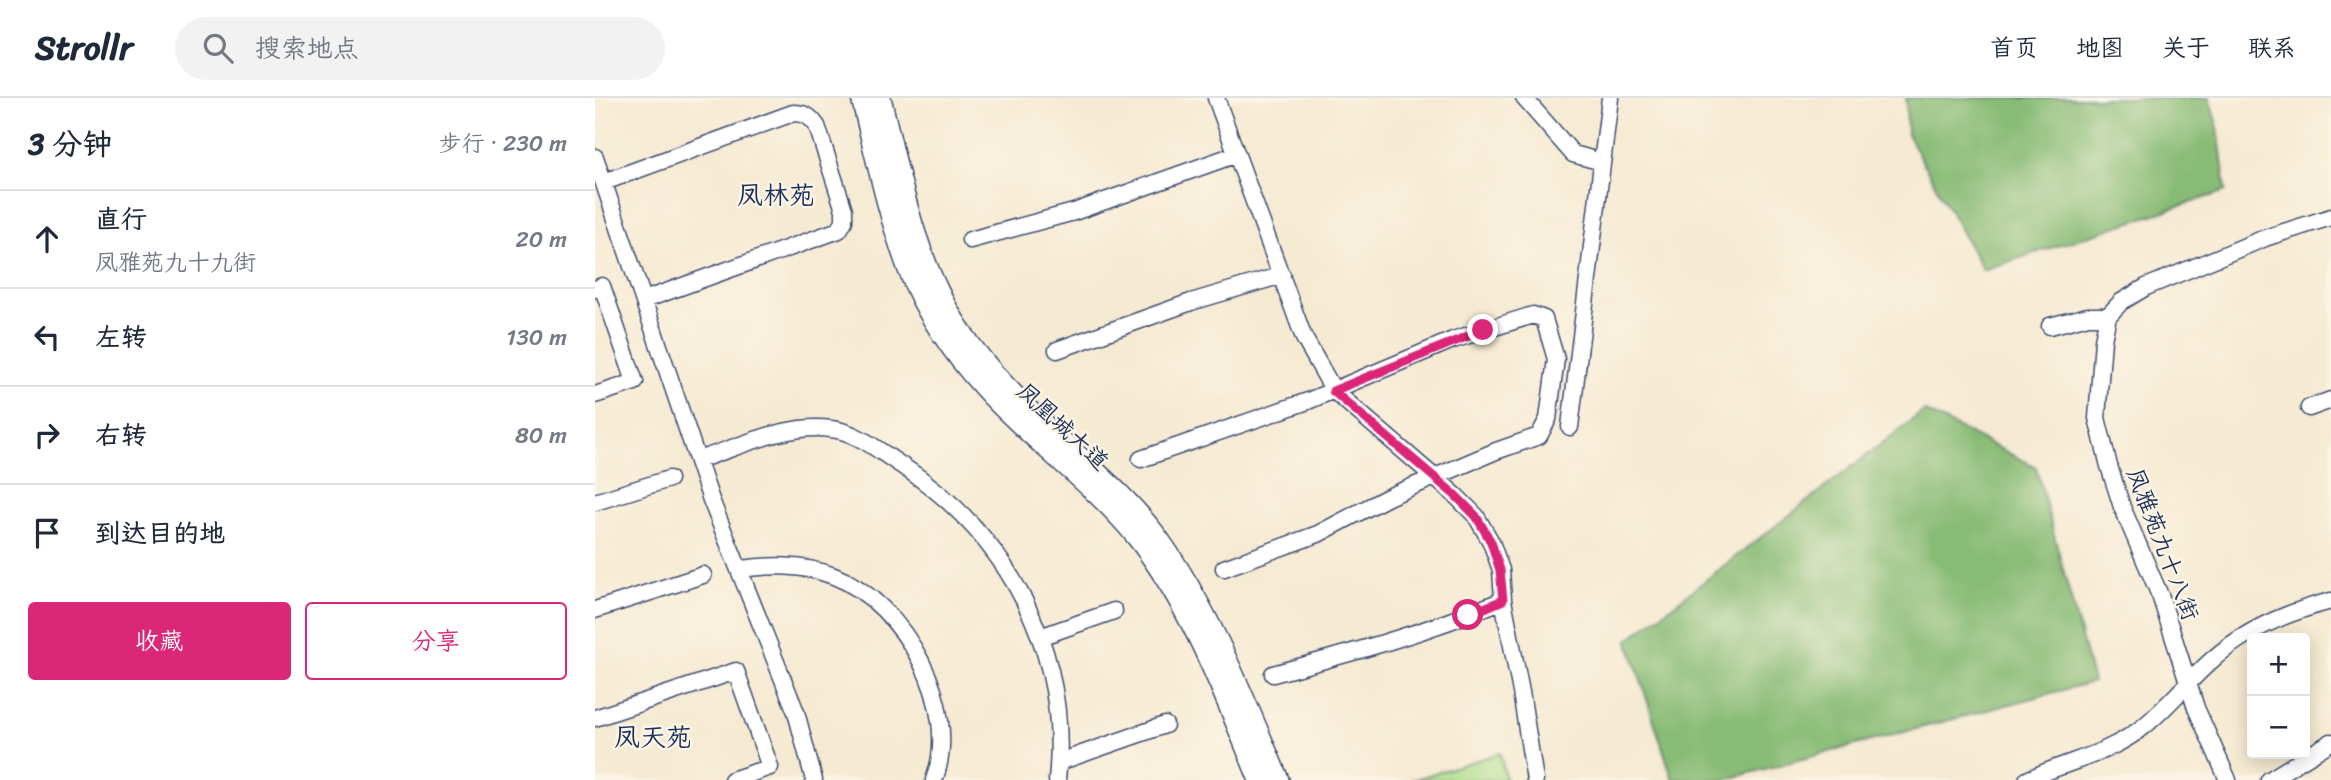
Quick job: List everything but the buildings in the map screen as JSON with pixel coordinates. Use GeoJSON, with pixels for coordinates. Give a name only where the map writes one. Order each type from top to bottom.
{"type":"FeatureCollection","features":[{"type":"Feature","properties":{"kind":"main road","name":"凤凰城大道"},"geometry":{"type":"LineString","coordinates":[[862,98],[908,267],[924,302],[944,335],[983,386],[1014,419],[1113,509],[1140,540],[1165,578],[1202,646],[1260,780]]}},
{"type":"Feature","properties":{"kind":"main road","name":"凤凰城大道"},"geometry":{"type":"LineString","coordinates":[[880,98],[912,221],[946,308],[974,351],[1028,410],[1114,488],[1139,513],[1157,537],[1209,622],[1278,780]]}},
{"type":"Feature","properties":{"kind":"street"},"geometry":{"type":"LineString","coordinates":[[1216,98],[1304,338],[1333,391],[1476,516],[1491,542],[1500,570],[1535,780]]}},
{"type":"Feature","properties":{"kind":"street"},"geometry":{"type":"LineString","coordinates":[[1524,98],[1573,154],[1602,162]]}},
{"type":"Feature","properties":{"kind":"street"},"geometry":{"type":"LineString","coordinates":[[1570,427],[1610,98]]}},
{"type":"Feature","properties":{"kind":"street"},"geometry":{"type":"LineString","coordinates":[[604,182],[793,113],[803,113],[817,126],[844,210],[844,221],[839,230],[645,300]]}},
{"type":"Feature","properties":{"kind":"street"},"geometry":{"type":"LineString","coordinates":[[970,240],[1073,212],[1237,154]]}},
{"type":"Feature","properties":{"kind":"street"},"geometry":{"type":"LineString","coordinates":[[595,157],[698,460],[796,712],[814,780]]}},
{"type":"Feature","properties":{"kind":"street"},"geometry":{"type":"LineString","coordinates":[[2050,326],[2088,316],[2108,316],[2121,302],[2146,286],[2265,238],[2331,217]]}},
{"type":"Feature","properties":{"kind":"street"},"geometry":{"type":"LineString","coordinates":[[1057,350],[1191,302],[1282,275]]}},
{"type":"Feature","properties":{"kind":"street"},"geometry":{"type":"LineString","coordinates":[[595,289],[602,286],[635,383],[595,395]]}},
{"type":"Feature","properties":{"kind":"street"},"geometry":{"type":"LineString","coordinates":[[1140,459],[1333,391],[1453,340],[1501,323],[1533,314],[1544,319],[1556,359],[1548,419],[1539,436],[1496,451],[1388,497],[1318,534],[1224,568]]}},
{"type":"Feature","properties":{"kind":"street","name":"凤雅苑九十八街"},"geometry":{"type":"LineString","coordinates":[[2108,316],[2100,366],[2097,418],[2109,466],[2122,507],[2161,598],[2188,683],[2228,780]]}},
{"type":"Feature","properties":{"kind":"street"},"geometry":{"type":"LineString","coordinates":[[2309,408],[2331,400]]}},
{"type":"Feature","properties":{"kind":"street"},"geometry":{"type":"LineString","coordinates":[[698,460],[801,428],[832,429],[862,438],[928,482],[964,515],[995,552],[1015,583],[1040,637],[1052,678],[1058,720],[1057,780]]}},
{"type":"Feature","properties":{"kind":"street"},"geometry":{"type":"LineString","coordinates":[[595,502],[669,479]]}},
{"type":"Feature","properties":{"kind":"street"},"geometry":{"type":"LineString","coordinates":[[739,569],[772,565],[804,568],[836,577],[864,592],[890,615],[911,641],[922,661],[937,704],[940,737],[938,771],[934,780]]}},
{"type":"Feature","properties":{"kind":"street"},"geometry":{"type":"LineString","coordinates":[[595,610],[703,575]]}},
{"type":"Feature","properties":{"kind":"street"},"geometry":{"type":"LineString","coordinates":[[1273,674],[1415,633],[1503,600]]}},
{"type":"Feature","properties":{"kind":"street"},"geometry":{"type":"LineString","coordinates":[[2027,780],[2091,757],[2118,743],[2144,727],[2214,658],[2244,637],[2276,620],[2331,601]]}},
{"type":"Feature","properties":{"kind":"street"},"geometry":{"type":"LineString","coordinates":[[1040,637],[1114,611]]}},
{"type":"Feature","properties":{"kind":"street"},"geometry":{"type":"LineString","coordinates":[[595,718],[736,671],[770,767],[732,780]]}},
{"type":"Feature","properties":{"kind":"street"},"geometry":{"type":"LineString","coordinates":[[1059,762],[1165,725]]}},
{"type":"Feature","properties":{"kind":"street"},"geometry":{"type":"LineString","coordinates":[[2269,780],[2331,742]]}},
{"type":"Feature","properties":{"kind":"green space"},"geometry":{"type":"Polygon","coordinates":[[[1906,98],[2209,98],[2218,128],[2226,191],[1983,270],[1907,134],[1906,98]]]}},
{"type":"Feature","properties":{"kind":"green space"},"geometry":{"type":"Polygon","coordinates":[[[1924,411],[2036,467],[2093,682],[1723,780],[1673,780],[1628,640],[1924,411]]]}},
{"type":"Feature","properties":{"kind":"green space"},"geometry":{"type":"Polygon","coordinates":[[[1500,753],[1506,780],[1412,780],[1500,753]]]}},
{"type":"Feature","properties":{"kind":"district","name":"凤林苑"},"geometry":{"type":"Point","coordinates":[776,195]}},
{"type":"Feature","properties":{"kind":"district","name":"凤天苑"},"geometry":{"type":"Point","coordinates":[653,737]}},
{"type":"Feature","properties":{"kind":"route"},"geometry":{"type":"LineString","coordinates":[[1468,615],[1503,600],[1500,570],[1491,542],[1476,516],[1333,391],[1483,330]]}}]}
